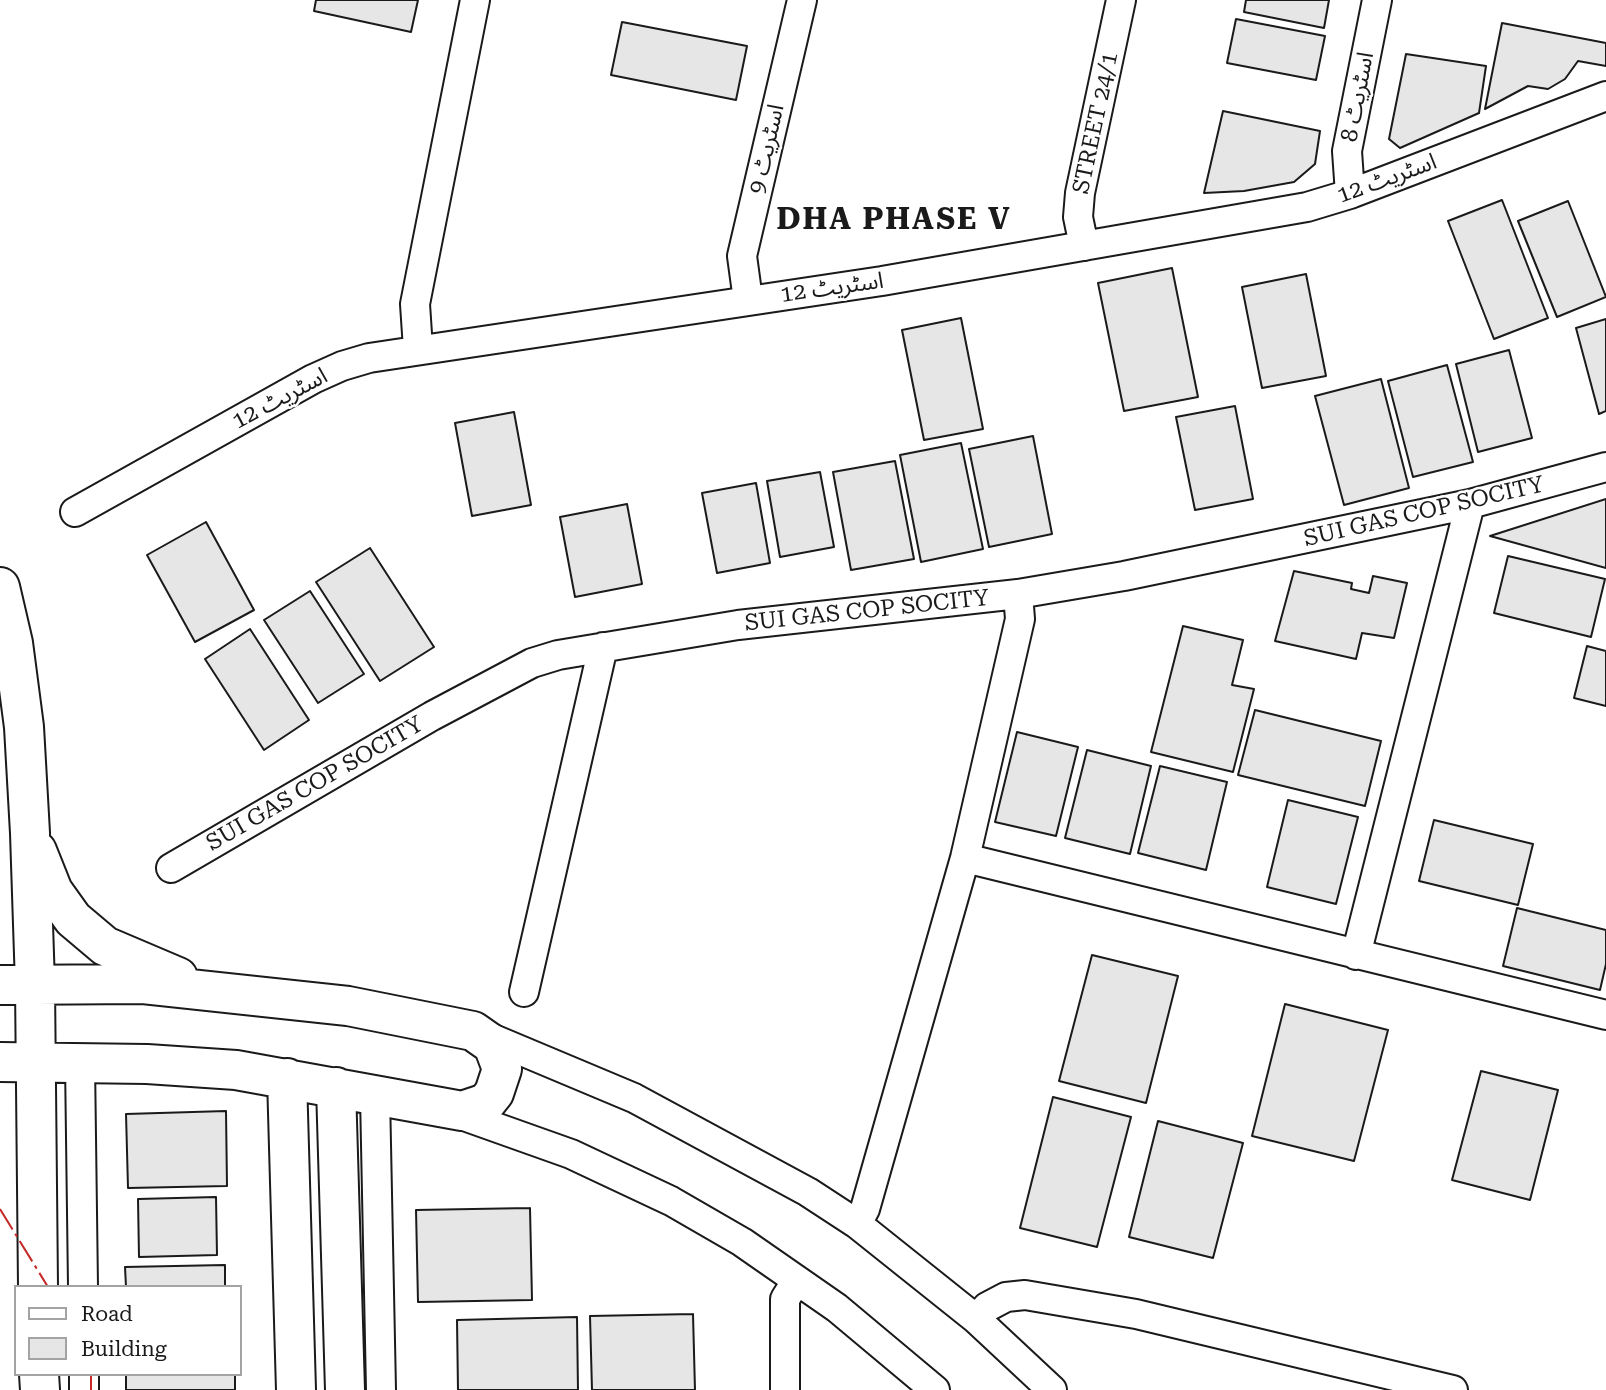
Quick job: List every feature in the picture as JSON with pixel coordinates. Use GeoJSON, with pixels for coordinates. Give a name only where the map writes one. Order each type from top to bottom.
{"type":"FeatureCollection","features":[{"type":"Feature","properties":{"kind":"main road"},"geometry":{"type":"LineString","coordinates":[[0,587],[13,643],[24,727],[30,833],[18,985],[17,1062],[38,1285]]}},
{"type":"Feature","properties":{"kind":"main road"},"geometry":{"type":"LineString","coordinates":[[30,833],[52,891],[73,919],[105,946],[218,992]]}},
{"type":"Feature","properties":{"kind":"main road"},"geometry":{"type":"LineString","coordinates":[[17,1062],[80,1062],[236,1070],[336,1087],[449,1111],[474,1109],[486,1102],[500,1082],[499,1057],[493,1045],[473,1031],[348,1006],[144,984],[18,985]]}},
{"type":"Feature","properties":{"kind":"main road"},"geometry":{"type":"LineString","coordinates":[[287,1078],[296,1390]]}},
{"type":"Feature","properties":{"kind":"main road"},"geometry":{"type":"LineString","coordinates":[[336,1087],[345,1390]]}},
{"type":"Feature","properties":{"kind":"street"},"geometry":{"type":"LineString","coordinates":[[418,349],[415,304],[475,0]]}},
{"type":"Feature","properties":{"kind":"street","name":"اسٹریٹ 9"},"geometry":{"type":"LineString","coordinates":[[748,300],[743,256],[802,0]]}},
{"type":"Feature","properties":{"kind":"street","name":"STREET 24/1"},"geometry":{"type":"LineString","coordinates":[[1084,246],[1078,217],[1080,193],[1121,0]]}},
{"type":"Feature","properties":{"kind":"street","name":"اسٹریٹ 8"},"geometry":{"type":"LineString","coordinates":[[1350,194],[1347,151],[1377,0]]}},
{"type":"Feature","properties":{"kind":"street","name":"اسٹریٹ 12"},"geometry":{"type":"LineString","coordinates":[[75,512],[313,379],[351,363],[418,349],[882,281],[1307,207],[1350,194],[1606,96]]}},
{"type":"Feature","properties":{"kind":"street","name":"SUI GAS COP SOCITY"},"geometry":{"type":"LineString","coordinates":[[171,868],[532,663],[603,647],[738,625],[1018,594],[1124,576],[1470,504],[1606,467]]}},
{"type":"Feature","properties":{"kind":"street"},"geometry":{"type":"LineString","coordinates":[[1356,955],[1470,504]]}},
{"type":"Feature","properties":{"kind":"street"},"geometry":{"type":"LineString","coordinates":[[857,1224],[865,1209],[965,858],[1020,619],[1018,594]]}},
{"type":"Feature","properties":{"kind":"street"},"geometry":{"type":"LineString","coordinates":[[524,992],[603,647]]}},
{"type":"Feature","properties":{"kind":"street"},"geometry":{"type":"LineString","coordinates":[[965,858],[1606,1015]]}},
{"type":"Feature","properties":{"kind":"street"},"geometry":{"type":"LineString","coordinates":[[473,1031],[634,1098],[723,1143],[808,1192],[857,1224],[976,1319],[1052,1390]]}},
{"type":"Feature","properties":{"kind":"street"},"geometry":{"type":"LineString","coordinates":[[80,1062],[83,1285]]}},
{"type":"Feature","properties":{"kind":"street"},"geometry":{"type":"LineString","coordinates":[[375,1095],[381,1390]]}},
{"type":"Feature","properties":{"kind":"street"},"geometry":{"type":"LineString","coordinates":[[449,1111],[570,1154],[671,1201],[742,1242],[837,1308],[935,1390]]}},
{"type":"Feature","properties":{"kind":"street"},"geometry":{"type":"LineString","coordinates":[[785,1390],[785,1299],[797,1280]]}},
{"type":"Feature","properties":{"kind":"street"},"geometry":{"type":"LineString","coordinates":[[976,1319],[987,1307],[1006,1297],[1025,1295],[1136,1314],[1453,1390]]}},
{"type":"Feature","properties":{"kind":"building"},"geometry":{"type":"Polygon","coordinates":[[[316,0],[418,0],[411,32],[314,11],[316,0]]]}},
{"type":"Feature","properties":{"kind":"building"},"geometry":{"type":"Polygon","coordinates":[[[1246,0],[1329,0],[1324,28],[1244,12],[1246,0]]]}},
{"type":"Feature","properties":{"kind":"building"},"geometry":{"type":"Polygon","coordinates":[[[1236,19],[1325,36],[1316,80],[1227,63],[1236,19]]]}},
{"type":"Feature","properties":{"kind":"building"},"geometry":{"type":"Polygon","coordinates":[[[622,22],[747,46],[736,100],[611,75],[622,22]]]}},
{"type":"Feature","properties":{"kind":"building"},"geometry":{"type":"Polygon","coordinates":[[[1502,23],[1606,43],[1606,66],[1578,61],[1565,79],[1548,89],[1528,86],[1485,109],[1502,23]]]}},
{"type":"Feature","properties":{"kind":"building"},"geometry":{"type":"Polygon","coordinates":[[[1406,54],[1486,66],[1479,113],[1400,148],[1389,139],[1406,54]]]}},
{"type":"Feature","properties":{"kind":"building"},"geometry":{"type":"Polygon","coordinates":[[[1223,111],[1320,131],[1315,164],[1294,182],[1244,191],[1204,193],[1223,111]]]}},
{"type":"Feature","properties":{"kind":"building"},"geometry":{"type":"Polygon","coordinates":[[[1502,200],[1548,318],[1494,339],[1448,221],[1502,200]]]}},
{"type":"Feature","properties":{"kind":"building"},"geometry":{"type":"Polygon","coordinates":[[[1568,201],[1606,297],[1557,317],[1518,221],[1568,201]]]}},
{"type":"Feature","properties":{"kind":"building"},"geometry":{"type":"Polygon","coordinates":[[[1172,268],[1198,397],[1124,411],[1098,283],[1172,268]]]}},
{"type":"Feature","properties":{"kind":"building"},"geometry":{"type":"Polygon","coordinates":[[[1306,274],[1326,376],[1262,388],[1242,287],[1306,274]]]}},
{"type":"Feature","properties":{"kind":"building"},"geometry":{"type":"Polygon","coordinates":[[[961,318],[983,429],[924,440],[902,330],[961,318]]]}},
{"type":"Feature","properties":{"kind":"building"},"geometry":{"type":"Polygon","coordinates":[[[1606,319],[1606,411],[1599,414],[1576,328],[1606,319]]]}},
{"type":"Feature","properties":{"kind":"building"},"geometry":{"type":"Polygon","coordinates":[[[1509,350],[1532,438],[1478,452],[1456,364],[1509,350]]]}},
{"type":"Feature","properties":{"kind":"building"},"geometry":{"type":"Polygon","coordinates":[[[1447,365],[1473,462],[1413,477],[1388,381],[1447,365]]]}},
{"type":"Feature","properties":{"kind":"building"},"geometry":{"type":"Polygon","coordinates":[[[1381,379],[1409,488],[1344,505],[1315,396],[1381,379]]]}},
{"type":"Feature","properties":{"kind":"building"},"geometry":{"type":"Polygon","coordinates":[[[1235,406],[1253,499],[1195,510],[1176,417],[1235,406]]]}},
{"type":"Feature","properties":{"kind":"building"},"geometry":{"type":"Polygon","coordinates":[[[514,412],[531,505],[472,516],[455,423],[514,412]]]}},
{"type":"Feature","properties":{"kind":"building"},"geometry":{"type":"Polygon","coordinates":[[[1033,436],[1052,534],[989,547],[969,449],[1033,436]]]}},
{"type":"Feature","properties":{"kind":"building"},"geometry":{"type":"Polygon","coordinates":[[[961,443],[983,549],[921,562],[900,455],[961,443]]]}},
{"type":"Feature","properties":{"kind":"building"},"geometry":{"type":"Polygon","coordinates":[[[895,461],[914,559],[851,570],[833,472],[895,461]]]}},
{"type":"Feature","properties":{"kind":"building"},"geometry":{"type":"Polygon","coordinates":[[[820,472],[834,547],[780,557],[767,481],[820,472]]]}},
{"type":"Feature","properties":{"kind":"building"},"geometry":{"type":"Polygon","coordinates":[[[756,483],[770,563],[717,573],[702,493],[756,483]]]}},
{"type":"Feature","properties":{"kind":"building"},"geometry":{"type":"Polygon","coordinates":[[[1606,499],[1606,568],[1490,536],[1606,499]]]}},
{"type":"Feature","properties":{"kind":"building"},"geometry":{"type":"Polygon","coordinates":[[[627,504],[642,584],[575,597],[560,517],[627,504]]]}},
{"type":"Feature","properties":{"kind":"building"},"geometry":{"type":"Polygon","coordinates":[[[206,522],[254,610],[195,642],[147,555],[206,522]]]}},
{"type":"Feature","properties":{"kind":"building"},"geometry":{"type":"Polygon","coordinates":[[[370,548],[434,647],[380,681],[316,582],[370,548]]]}},
{"type":"Feature","properties":{"kind":"building"},"geometry":{"type":"Polygon","coordinates":[[[1508,556],[1605,579],[1591,637],[1494,613],[1508,556]]]}},
{"type":"Feature","properties":{"kind":"building"},"geometry":{"type":"Polygon","coordinates":[[[1294,571],[1352,583],[1351,589],[1369,593],[1373,576],[1407,583],[1394,638],[1362,633],[1356,659],[1275,641],[1294,571]]]}},
{"type":"Feature","properties":{"kind":"building"},"geometry":{"type":"Polygon","coordinates":[[[310,591],[364,674],[318,703],[264,620],[310,591]]]}},
{"type":"Feature","properties":{"kind":"building"},"geometry":{"type":"Polygon","coordinates":[[[1183,626],[1243,640],[1232,685],[1254,689],[1233,772],[1151,752],[1183,626]]]}},
{"type":"Feature","properties":{"kind":"building"},"geometry":{"type":"Polygon","coordinates":[[[250,629],[309,720],[264,750],[205,659],[250,629]]]}},
{"type":"Feature","properties":{"kind":"building"},"geometry":{"type":"Polygon","coordinates":[[[1587,646],[1606,651],[1606,706],[1574,698],[1587,646]]]}},
{"type":"Feature","properties":{"kind":"building"},"geometry":{"type":"Polygon","coordinates":[[[1255,710],[1381,741],[1365,806],[1238,775],[1255,710]]]}},
{"type":"Feature","properties":{"kind":"building"},"geometry":{"type":"Polygon","coordinates":[[[1017,732],[1078,747],[1056,836],[995,822],[1017,732]]]}},
{"type":"Feature","properties":{"kind":"building"},"geometry":{"type":"Polygon","coordinates":[[[1087,750],[1151,766],[1130,854],[1065,838],[1087,750]]]}},
{"type":"Feature","properties":{"kind":"building"},"geometry":{"type":"Polygon","coordinates":[[[1160,766],[1227,782],[1206,870],[1138,853],[1160,766]]]}},
{"type":"Feature","properties":{"kind":"building"},"geometry":{"type":"Polygon","coordinates":[[[1288,800],[1358,817],[1336,904],[1267,887],[1288,800]]]}},
{"type":"Feature","properties":{"kind":"building"},"geometry":{"type":"Polygon","coordinates":[[[1434,820],[1533,844],[1518,905],[1419,881],[1434,820]]]}},
{"type":"Feature","properties":{"kind":"building"},"geometry":{"type":"Polygon","coordinates":[[[1517,908],[1606,930],[1606,964],[1600,990],[1503,966],[1517,908]]]}},
{"type":"Feature","properties":{"kind":"building"},"geometry":{"type":"Polygon","coordinates":[[[1092,955],[1178,976],[1146,1103],[1059,1081],[1092,955]]]}},
{"type":"Feature","properties":{"kind":"building"},"geometry":{"type":"Polygon","coordinates":[[[1285,1004],[1388,1030],[1354,1161],[1252,1136],[1285,1004]]]}},
{"type":"Feature","properties":{"kind":"building"},"geometry":{"type":"Polygon","coordinates":[[[1481,1071],[1558,1090],[1530,1200],[1452,1180],[1481,1071]]]}},
{"type":"Feature","properties":{"kind":"building"},"geometry":{"type":"Polygon","coordinates":[[[1053,1097],[1131,1117],[1097,1247],[1020,1228],[1053,1097]]]}},
{"type":"Feature","properties":{"kind":"building"},"geometry":{"type":"Polygon","coordinates":[[[226,1111],[227,1186],[128,1188],[126,1114],[226,1111]]]}},
{"type":"Feature","properties":{"kind":"building"},"geometry":{"type":"Polygon","coordinates":[[[1158,1121],[1243,1143],[1213,1258],[1129,1237],[1158,1121]]]}},
{"type":"Feature","properties":{"kind":"building"},"geometry":{"type":"Polygon","coordinates":[[[216,1197],[217,1255],[139,1257],[138,1199],[216,1197]]]}},
{"type":"Feature","properties":{"kind":"building"},"geometry":{"type":"Polygon","coordinates":[[[530,1208],[532,1300],[418,1302],[416,1210],[530,1208]]]}},
{"type":"Feature","properties":{"kind":"building"},"geometry":{"type":"Polygon","coordinates":[[[225,1265],[225,1285],[126,1285],[125,1267],[225,1265]]]}},
{"type":"Feature","properties":{"kind":"building"},"geometry":{"type":"Polygon","coordinates":[[[693,1314],[695,1390],[592,1390],[590,1316],[693,1314]]]}},
{"type":"Feature","properties":{"kind":"building"},"geometry":{"type":"Polygon","coordinates":[[[577,1317],[578,1390],[458,1390],[457,1320],[577,1317]]]}},
{"type":"Feature","properties":{"kind":"building"},"geometry":{"type":"Polygon","coordinates":[[[126,1376],[235,1376],[235,1390],[126,1390],[126,1376]]]}},
{"type":"Feature","properties":{"kind":"power"},"geometry":{"type":"LineString","coordinates":[[0,1209],[47,1285]]}},
{"type":"Feature","properties":{"kind":"power"},"geometry":{"type":"LineString","coordinates":[[91,1376],[91,1390]]}},
{"type":"Feature","properties":{"kind":"district","name":"DHA PHASE V"},"geometry":{"type":"Point","coordinates":[894,220]}}]}
